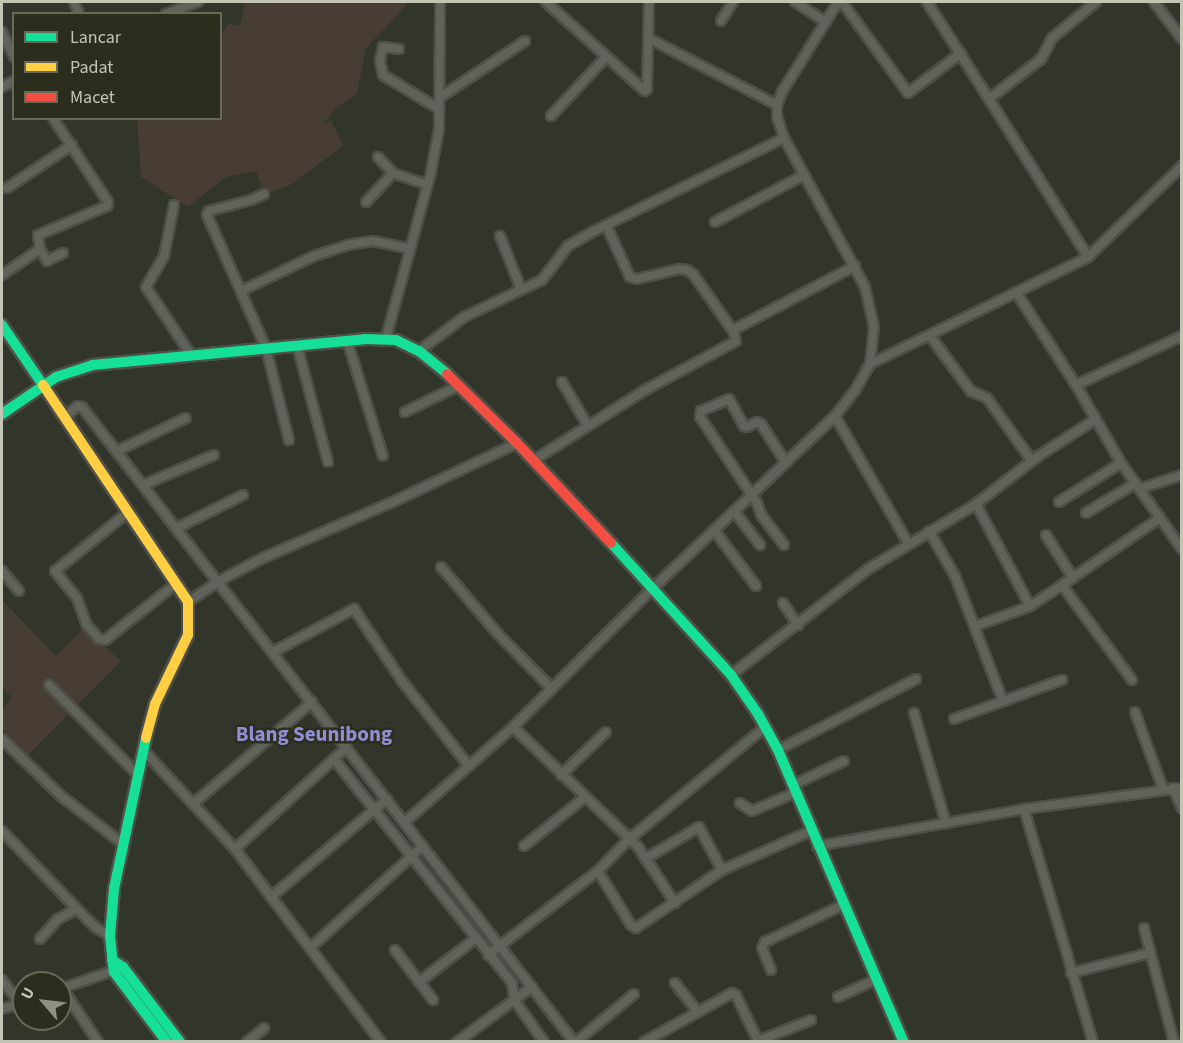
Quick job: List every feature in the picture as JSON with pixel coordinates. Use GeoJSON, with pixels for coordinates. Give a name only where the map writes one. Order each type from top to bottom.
{"type":"FeatureCollection","features":[{"type":"Feature","properties":{"kind":"main road"},"geometry":{"type":"LineString","coordinates":[[2,325],[188,602],[190,618],[188,635],[155,704],[137,774],[114,889],[110,936],[112,960],[167,1041]]}},
{"type":"Feature","properties":{"kind":"main road"},"geometry":{"type":"LineString","coordinates":[[2,414],[43,385],[71,370],[92,365],[386,338],[407,344],[419,351],[460,385],[517,442],[731,675],[778,750],[810,831],[904,1041]]}},
{"type":"Feature","properties":{"kind":"main road"},"geometry":{"type":"LineString","coordinates":[[118,969],[180,1041]]}},
{"type":"Feature","properties":{"kind":"street"},"geometry":{"type":"LineString","coordinates":[[171,12],[198,2]]}},
{"type":"Feature","properties":{"kind":"street"},"geometry":{"type":"LineString","coordinates":[[386,338],[427,185],[439,129],[440,2]]}},
{"type":"Feature","properties":{"kind":"street"},"geometry":{"type":"LineString","coordinates":[[546,2],[645,92],[649,2]]}},
{"type":"Feature","properties":{"kind":"street"},"geometry":{"type":"LineString","coordinates":[[721,21],[734,2]]}},
{"type":"Feature","properties":{"kind":"street"},"geometry":{"type":"LineString","coordinates":[[795,2],[826,22]]}},
{"type":"Feature","properties":{"kind":"street"},"geometry":{"type":"LineString","coordinates":[[405,822],[513,727],[653,588],[835,416],[856,389],[870,364],[874,341],[872,312],[865,287],[784,138],[777,117],[777,105],[782,92],[840,2],[908,93],[961,53]]}},
{"type":"Feature","properties":{"kind":"street"},"geometry":{"type":"LineString","coordinates":[[927,2],[1088,257]]}},
{"type":"Feature","properties":{"kind":"street"},"geometry":{"type":"LineString","coordinates":[[989,99],[1041,59],[1052,38],[1096,2]]}},
{"type":"Feature","properties":{"kind":"street"},"geometry":{"type":"LineString","coordinates":[[1154,2],[1182,39]]}},
{"type":"Feature","properties":{"kind":"street"},"geometry":{"type":"LineString","coordinates":[[2,32],[12,53]]}},
{"type":"Feature","properties":{"kind":"street"},"geometry":{"type":"LineString","coordinates":[[648,38],[777,105]]}},
{"type":"Feature","properties":{"kind":"street"},"geometry":{"type":"LineString","coordinates":[[439,98],[525,40]]}},
{"type":"Feature","properties":{"kind":"street"},"geometry":{"type":"LineString","coordinates":[[399,49],[383,47],[380,61],[383,75],[439,110]]}},
{"type":"Feature","properties":{"kind":"street"},"geometry":{"type":"LineString","coordinates":[[551,116],[606,57]]}},
{"type":"Feature","properties":{"kind":"street"},"geometry":{"type":"LineString","coordinates":[[54,120],[72,144],[108,204],[38,235],[40,249],[47,261],[63,253]]}},
{"type":"Feature","properties":{"kind":"street"},"geometry":{"type":"LineString","coordinates":[[419,351],[464,317],[546,276],[568,246],[784,138]]}},
{"type":"Feature","properties":{"kind":"street"},"geometry":{"type":"LineString","coordinates":[[7,188],[72,144]]}},
{"type":"Feature","properties":{"kind":"street"},"geometry":{"type":"LineString","coordinates":[[378,157],[393,173],[427,185]]}},
{"type":"Feature","properties":{"kind":"street"},"geometry":{"type":"LineString","coordinates":[[870,364],[1088,257],[1181,167]]}},
{"type":"Feature","properties":{"kind":"street"},"geometry":{"type":"LineString","coordinates":[[366,202],[393,173]]}},
{"type":"Feature","properties":{"kind":"street"},"geometry":{"type":"LineString","coordinates":[[715,222],[804,175]]}},
{"type":"Feature","properties":{"kind":"street"},"geometry":{"type":"LineString","coordinates":[[264,194],[207,214],[266,348],[289,440]]}},
{"type":"Feature","properties":{"kind":"street"},"geometry":{"type":"LineString","coordinates":[[174,205],[162,263],[146,287],[191,355]]}},
{"type":"Feature","properties":{"kind":"street"},"geometry":{"type":"LineString","coordinates":[[534,460],[645,390],[736,341],[733,331],[700,284],[687,270],[679,269],[637,279],[630,277],[606,225]]}},
{"type":"Feature","properties":{"kind":"street"},"geometry":{"type":"LineString","coordinates":[[500,236],[521,289]]}},
{"type":"Feature","properties":{"kind":"street"},"geometry":{"type":"LineString","coordinates":[[241,291],[314,256],[348,245],[373,241],[410,249]]}},
{"type":"Feature","properties":{"kind":"street"},"geometry":{"type":"LineString","coordinates":[[2,275],[40,249]]}},
{"type":"Feature","properties":{"kind":"street"},"geometry":{"type":"LineString","coordinates":[[733,331],[855,266]]}},
{"type":"Feature","properties":{"kind":"street"},"geometry":{"type":"LineString","coordinates":[[1016,292],[1076,385],[1121,463],[1182,549]]}},
{"type":"Feature","properties":{"kind":"street"},"geometry":{"type":"LineString","coordinates":[[930,336],[971,391],[987,398],[1032,461]]}},
{"type":"Feature","properties":{"kind":"street"},"geometry":{"type":"LineString","coordinates":[[1076,385],[1182,336]]}},
{"type":"Feature","properties":{"kind":"street"},"geometry":{"type":"LineString","coordinates":[[347,340],[383,456]]}},
{"type":"Feature","properties":{"kind":"street"},"geometry":{"type":"LineString","coordinates":[[297,345],[328,462]]}},
{"type":"Feature","properties":{"kind":"street"},"geometry":{"type":"LineString","coordinates":[[562,382],[588,426]]}},
{"type":"Feature","properties":{"kind":"street"},"geometry":{"type":"LineString","coordinates":[[405,412],[460,385]]}},
{"type":"Feature","properties":{"kind":"street"},"geometry":{"type":"LineString","coordinates":[[784,545],[761,514],[700,417],[701,411],[729,399],[744,426],[747,428],[757,422],[761,424],[786,463]]}},
{"type":"Feature","properties":{"kind":"street"},"geometry":{"type":"LineString","coordinates":[[61,414],[82,406],[575,1041],[634,994]]}},
{"type":"Feature","properties":{"kind":"street"},"geometry":{"type":"LineString","coordinates":[[835,416],[908,543]]}},
{"type":"Feature","properties":{"kind":"street"},"geometry":{"type":"LineString","coordinates":[[117,451],[186,418]]}},
{"type":"Feature","properties":{"kind":"street"},"geometry":{"type":"LineString","coordinates":[[731,675],[868,569],[976,504],[1032,461],[1096,419]]}},
{"type":"Feature","properties":{"kind":"street"},"geometry":{"type":"LineString","coordinates":[[188,602],[219,581],[266,557],[393,502],[517,442]]}},
{"type":"Feature","properties":{"kind":"street"},"geometry":{"type":"LineString","coordinates":[[143,485],[213,455]]}},
{"type":"Feature","properties":{"kind":"street"},"geometry":{"type":"LineString","coordinates":[[1059,502],[1121,463]]}},
{"type":"Feature","properties":{"kind":"street"},"geometry":{"type":"LineString","coordinates":[[1086,513],[1137,486],[1182,474]]}},
{"type":"Feature","properties":{"kind":"street"},"geometry":{"type":"LineString","coordinates":[[177,528],[243,495]]}},
{"type":"Feature","properties":{"kind":"street"},"geometry":{"type":"LineString","coordinates":[[976,504],[1030,606]]}},
{"type":"Feature","properties":{"kind":"street"},"geometry":{"type":"LineString","coordinates":[[734,512],[760,545]]}},
{"type":"Feature","properties":{"kind":"street"},"geometry":{"type":"LineString","coordinates":[[128,513],[55,570],[77,598],[87,625],[99,639],[105,640],[176,584]]}},
{"type":"Feature","properties":{"kind":"street"},"geometry":{"type":"LineString","coordinates":[[976,626],[1030,606],[1160,518]]}},
{"type":"Feature","properties":{"kind":"street"},"geometry":{"type":"LineString","coordinates":[[714,530],[756,586]]}},
{"type":"Feature","properties":{"kind":"street"},"geometry":{"type":"LineString","coordinates":[[929,531],[955,576],[1004,701]]}},
{"type":"Feature","properties":{"kind":"street"},"geometry":{"type":"LineString","coordinates":[[1046,535],[1072,578]]}},
{"type":"Feature","properties":{"kind":"street"},"geometry":{"type":"LineString","coordinates":[[441,567],[498,634],[552,688]]}},
{"type":"Feature","properties":{"kind":"street"},"geometry":{"type":"LineString","coordinates":[[2,571],[19,591]]}},
{"type":"Feature","properties":{"kind":"street"},"geometry":{"type":"LineString","coordinates":[[1062,585],[1132,680]]}},
{"type":"Feature","properties":{"kind":"street"},"geometry":{"type":"LineString","coordinates":[[783,603],[798,624]]}},
{"type":"Feature","properties":{"kind":"street"},"geometry":{"type":"LineString","coordinates":[[273,652],[354,609],[402,681],[469,766]]}},
{"type":"Feature","properties":{"kind":"street"},"geometry":{"type":"LineString","coordinates":[[778,750],[916,679]]}},
{"type":"Feature","properties":{"kind":"street"},"geometry":{"type":"LineString","coordinates":[[954,719],[1062,680]]}},
{"type":"Feature","properties":{"kind":"street"},"geometry":{"type":"LineString","coordinates":[[49,685],[137,774]]}},
{"type":"Feature","properties":{"kind":"street"},"geometry":{"type":"LineString","coordinates":[[193,804],[312,702]]}},
{"type":"Feature","properties":{"kind":"street"},"geometry":{"type":"LineString","coordinates":[[1135,712],[1162,789]]}},
{"type":"Feature","properties":{"kind":"street"},"geometry":{"type":"LineString","coordinates":[[914,713],[946,823]]}},
{"type":"Feature","properties":{"kind":"street"},"geometry":{"type":"LineString","coordinates":[[513,727],[628,840],[645,859],[675,903]]}},
{"type":"Feature","properties":{"kind":"street"},"geometry":{"type":"LineString","coordinates":[[488,955],[598,871],[628,840],[765,727]]}},
{"type":"Feature","properties":{"kind":"street"},"geometry":{"type":"LineString","coordinates":[[561,775],[606,732]]}},
{"type":"Feature","properties":{"kind":"street"},"geometry":{"type":"LineString","coordinates":[[2,739],[61,796],[123,844]]}},
{"type":"Feature","properties":{"kind":"street"},"geometry":{"type":"LineString","coordinates":[[234,849],[347,747]]}},
{"type":"Feature","properties":{"kind":"street"},"geometry":{"type":"LineString","coordinates":[[143,750],[234,849],[381,1041]]}},
{"type":"Feature","properties":{"kind":"street"},"geometry":{"type":"LineString","coordinates":[[334,759],[512,983],[515,1001],[544,1041]]}},
{"type":"Feature","properties":{"kind":"street"},"geometry":{"type":"LineString","coordinates":[[740,803],[752,811],[844,761]]}},
{"type":"Feature","properties":{"kind":"street"},"geometry":{"type":"LineString","coordinates":[[818,846],[1024,809],[1162,789],[1177,788],[1182,808]]}},
{"type":"Feature","properties":{"kind":"street"},"geometry":{"type":"LineString","coordinates":[[524,846],[585,798]]}},
{"type":"Feature","properties":{"kind":"street"},"geometry":{"type":"LineString","coordinates":[[272,897],[387,799]]}},
{"type":"Feature","properties":{"kind":"street"},"geometry":{"type":"LineString","coordinates":[[1024,809],[1093,1041]]}},
{"type":"Feature","properties":{"kind":"street"},"geometry":{"type":"LineString","coordinates":[[645,859],[699,827],[722,870]]}},
{"type":"Feature","properties":{"kind":"street"},"geometry":{"type":"LineString","coordinates":[[2,831],[95,927],[110,936]]}},
{"type":"Feature","properties":{"kind":"street"},"geometry":{"type":"LineString","coordinates":[[598,871],[633,927],[675,903],[722,870],[810,831]]}},
{"type":"Feature","properties":{"kind":"street"},"geometry":{"type":"LineString","coordinates":[[310,948],[423,846]]}},
{"type":"Feature","properties":{"kind":"street"},"geometry":{"type":"LineString","coordinates":[[771,970],[762,948],[764,944],[843,905]]}},
{"type":"Feature","properties":{"kind":"street"},"geometry":{"type":"LineString","coordinates":[[40,939],[58,919],[77,909]]}},
{"type":"Feature","properties":{"kind":"street"},"geometry":{"type":"LineString","coordinates":[[1144,928],[1174,1041]]}},
{"type":"Feature","properties":{"kind":"street"},"geometry":{"type":"LineString","coordinates":[[419,982],[475,939]]}},
{"type":"Feature","properties":{"kind":"street"},"geometry":{"type":"LineString","coordinates":[[395,950],[434,1000]]}},
{"type":"Feature","properties":{"kind":"street"},"geometry":{"type":"LineString","coordinates":[[1071,973],[1150,953]]}},
{"type":"Feature","properties":{"kind":"street"},"geometry":{"type":"LineString","coordinates":[[72,985],[118,969]]}},
{"type":"Feature","properties":{"kind":"street"},"geometry":{"type":"LineString","coordinates":[[838,997],[877,979]]}},
{"type":"Feature","properties":{"kind":"street"},"geometry":{"type":"LineString","coordinates":[[675,983],[697,1011]]}},
{"type":"Feature","properties":{"kind":"street"},"geometry":{"type":"LineString","coordinates":[[457,1041],[532,987]]}},
{"type":"Feature","properties":{"kind":"street"},"geometry":{"type":"LineString","coordinates":[[644,1041],[729,994],[735,994],[758,1041],[811,1020]]}},
{"type":"Feature","properties":{"kind":"street"},"geometry":{"type":"LineString","coordinates":[[72,1004],[98,1041]]}},
{"type":"Feature","properties":{"kind":"street"},"geometry":{"type":"LineString","coordinates":[[247,1041],[264,1028]]}},
{"type":"Feature","properties":{"kind":"shaded area"},"geometry":{"type":"Polygon","coordinates":[[[245,2],[407,2],[406,6],[366,48],[357,93],[335,109],[323,124],[331,120],[343,146],[290,185],[264,194],[256,171],[226,177],[188,207],[141,177],[137,120],[222,120],[222,34],[229,24],[240,25],[245,2]]]}},
{"type":"Feature","properties":{"kind":"shaded area"},"geometry":{"type":"Polygon","coordinates":[[[2,600],[56,656],[84,628],[121,661],[27,756],[2,729],[2,710],[12,698],[2,686],[2,600]]]}},
{"type":"Feature","properties":{"kind":"traffic: fast"},"geometry":{"type":"LineString","coordinates":[[2,325],[43,385]]}},
{"type":"Feature","properties":{"kind":"traffic: fast"},"geometry":{"type":"LineString","coordinates":[[2,414],[56,377],[92,365],[365,339],[396,340],[419,351],[447,374]]}},
{"type":"Feature","properties":{"kind":"traffic: fast"},"geometry":{"type":"LineString","coordinates":[[611,543],[731,675],[758,714],[778,750],[904,1042]]}},
{"type":"Feature","properties":{"kind":"traffic: fast"},"geometry":{"type":"LineString","coordinates":[[146,738],[114,889],[110,936],[114,972],[167,1042]]}},
{"type":"Feature","properties":{"kind":"traffic: fast"},"geometry":{"type":"LineString","coordinates":[[112,960],[123,967],[180,1042]]}},
{"type":"Feature","properties":{"kind":"traffic: slow"},"geometry":{"type":"LineString","coordinates":[[43,385],[188,602],[188,635],[155,704],[146,738]]}},
{"type":"Feature","properties":{"kind":"traffic: jam"},"geometry":{"type":"LineString","coordinates":[[447,374],[517,443],[611,543]]}},
{"type":"Feature","properties":{"kind":"district","name":"Blang Seunibong"},"geometry":{"type":"Point","coordinates":[314,734]}}]}
